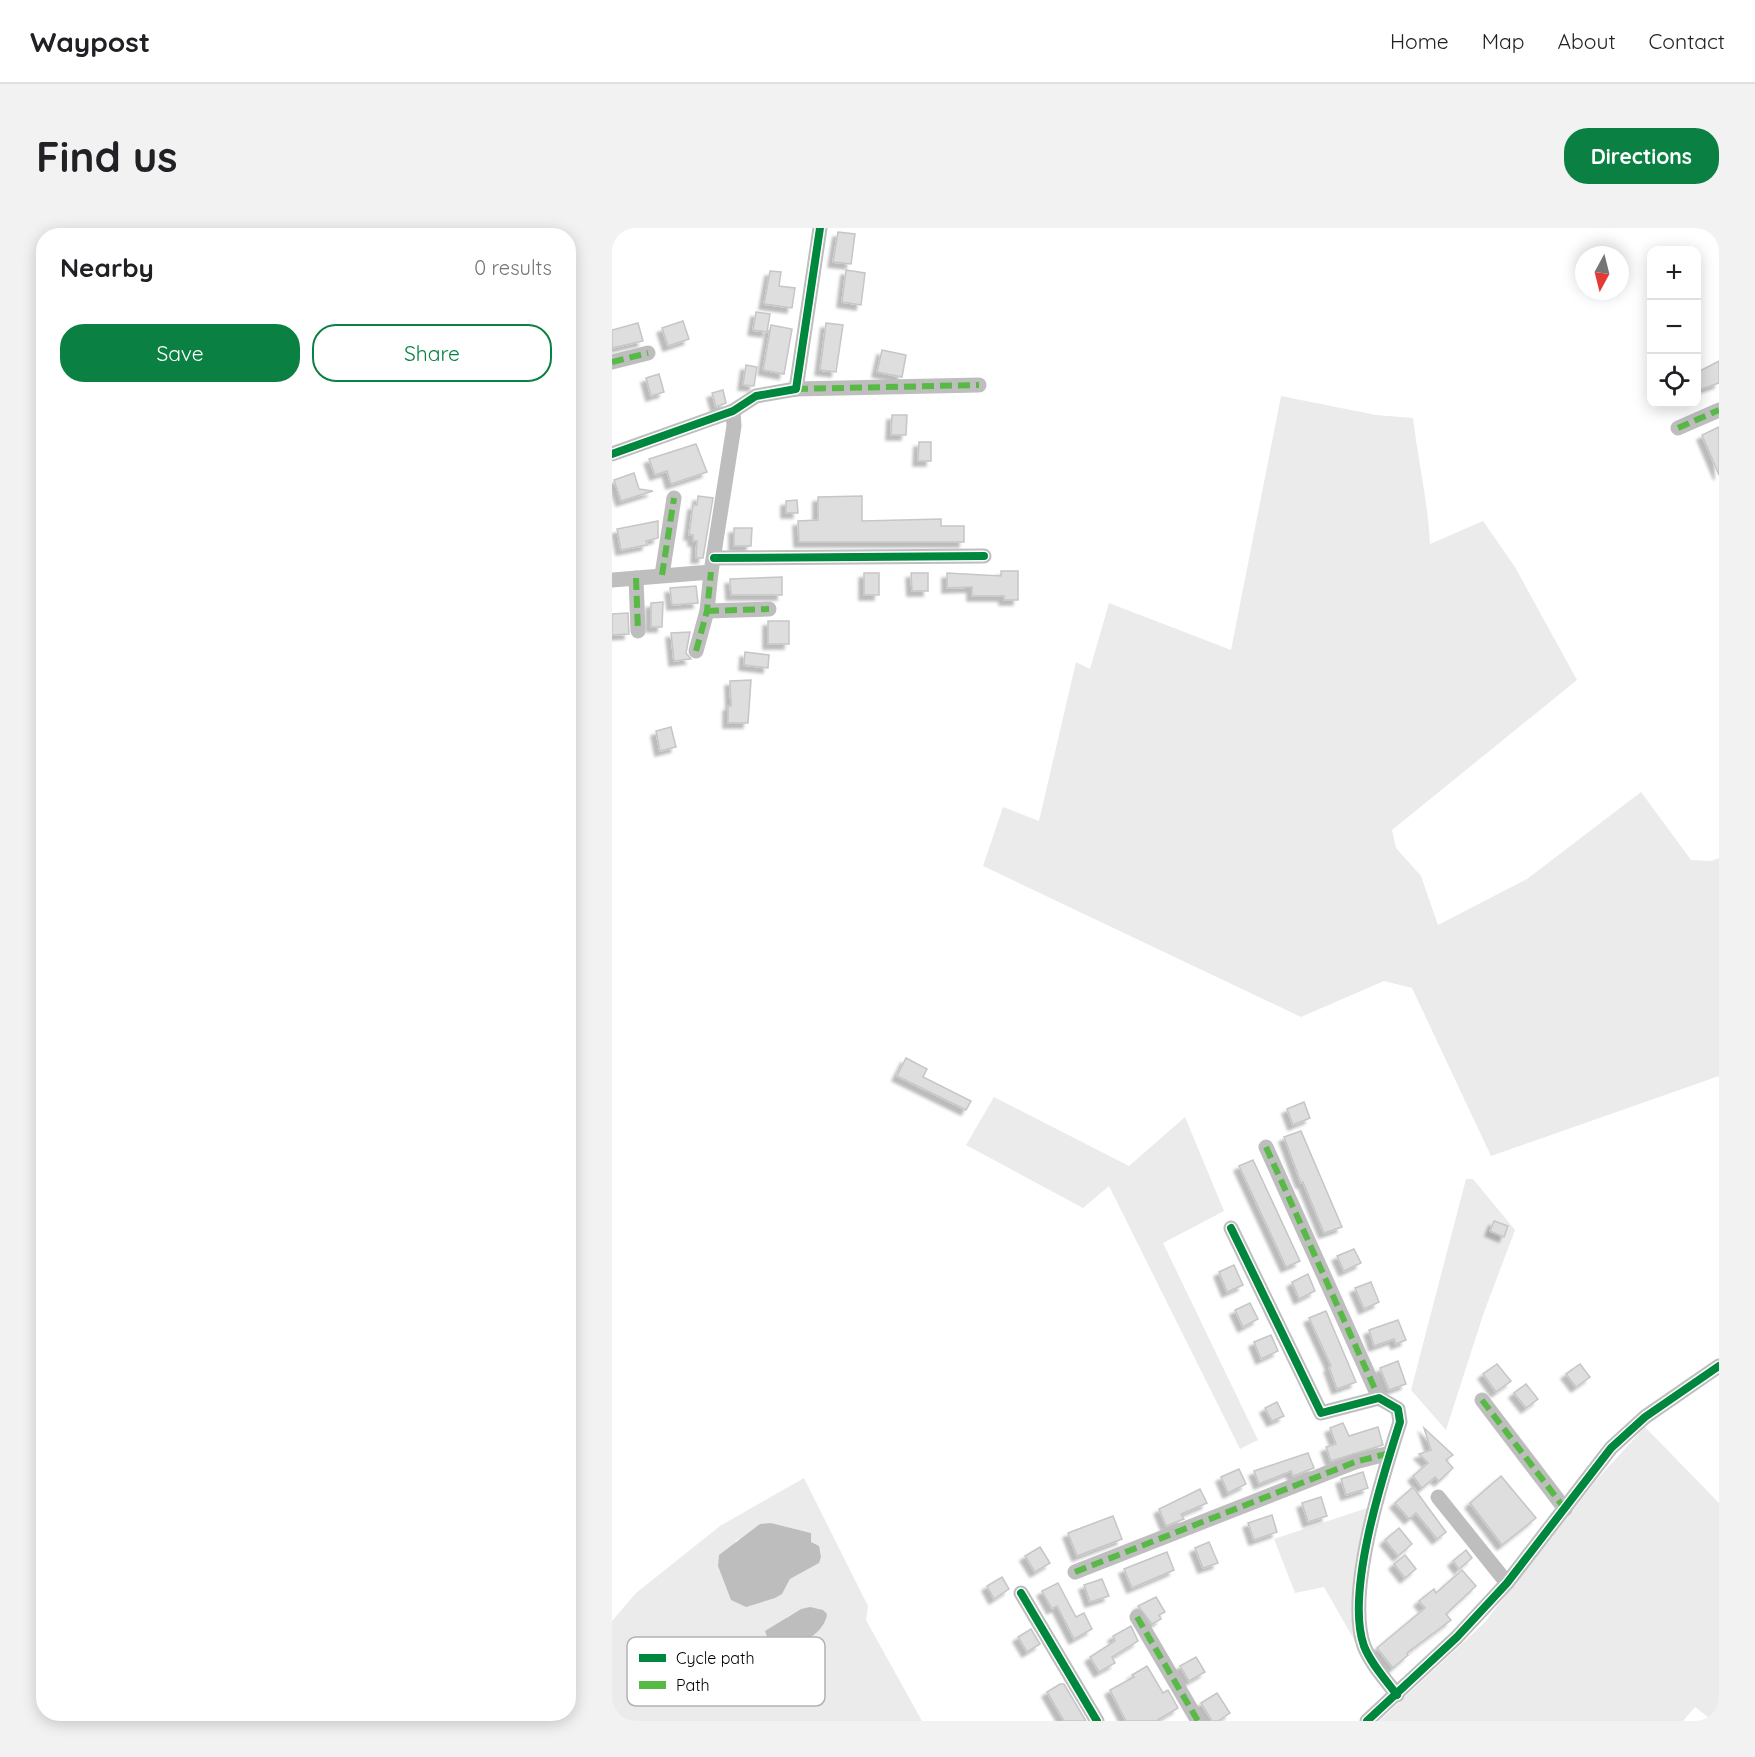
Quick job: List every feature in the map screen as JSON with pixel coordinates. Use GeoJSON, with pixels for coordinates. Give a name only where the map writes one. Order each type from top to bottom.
{"type":"FeatureCollection","features":[{"type":"Feature","properties":{"kind":"street"},"geometry":{"type":"LineString","coordinates":[[796,388],[820,228]]}},
{"type":"Feature","properties":{"kind":"street"},"geometry":{"type":"LineString","coordinates":[[612,362],[648,353]]}},
{"type":"Feature","properties":{"kind":"street"},"geometry":{"type":"LineString","coordinates":[[612,454],[733,411],[756,396],[796,388],[979,385]]}},
{"type":"Feature","properties":{"kind":"street"},"geometry":{"type":"LineString","coordinates":[[1678,428],[1719,410]]}},
{"type":"Feature","properties":{"kind":"street"},"geometry":{"type":"LineString","coordinates":[[696,651],[707,610],[734,426],[733,411]]}},
{"type":"Feature","properties":{"kind":"street"},"geometry":{"type":"LineString","coordinates":[[662,575],[674,498]]}},
{"type":"Feature","properties":{"kind":"street"},"geometry":{"type":"LineString","coordinates":[[612,580],[662,575],[712,565],[984,556]]}},
{"type":"Feature","properties":{"kind":"street"},"geometry":{"type":"LineString","coordinates":[[636,578],[638,631]]}},
{"type":"Feature","properties":{"kind":"street"},"geometry":{"type":"LineString","coordinates":[[707,610],[769,609]]}},
{"type":"Feature","properties":{"kind":"street"},"geometry":{"type":"LineString","coordinates":[[1266,1147],[1379,1398],[1398,1410],[1400,1422],[1363,1561],[1360,1624],[1368,1655],[1397,1695]]}},
{"type":"Feature","properties":{"kind":"street"},"geometry":{"type":"LineString","coordinates":[[1231,1228],[1321,1413],[1379,1398]]}},
{"type":"Feature","properties":{"kind":"street"},"geometry":{"type":"LineString","coordinates":[[1367,1721],[1457,1637],[1507,1582],[1611,1448],[1636,1425],[1719,1366]]}},
{"type":"Feature","properties":{"kind":"street"},"geometry":{"type":"LineString","coordinates":[[1482,1400],[1565,1509]]}},
{"type":"Feature","properties":{"kind":"street"},"geometry":{"type":"LineString","coordinates":[[1075,1572],[1355,1462],[1390,1453]]}},
{"type":"Feature","properties":{"kind":"street"},"geometry":{"type":"LineString","coordinates":[[1438,1497],[1507,1582]]}},
{"type":"Feature","properties":{"kind":"street"},"geometry":{"type":"LineString","coordinates":[[1022,1593],[1097,1721]]}},
{"type":"Feature","properties":{"kind":"street"},"geometry":{"type":"LineString","coordinates":[[1137,1617],[1198,1721]]}},
{"type":"Feature","properties":{"kind":"shaded area"},"geometry":{"type":"Polygon","coordinates":[[[1281,396],[1376,415],[1413,418],[1430,544],[1483,521],[1515,567],[1577,680],[1392,830],[1396,848],[1421,876],[1438,925],[1527,879],[1641,792],[1691,860],[1711,861],[1719,858],[1719,1076],[1491,1156],[1412,988],[1384,981],[1301,1017],[983,866],[1003,807],[1039,821],[1076,662],[1090,669],[1109,603],[1231,650],[1281,396]]]}},
{"type":"Feature","properties":{"kind":"shaded area"},"geometry":{"type":"Polygon","coordinates":[[[994,1097],[1129,1166],[1185,1117],[1224,1211],[1163,1243],[1258,1440],[1240,1449],[1109,1186],[1083,1208],[966,1145],[994,1097]]]}},
{"type":"Feature","properties":{"kind":"shaded area"},"geometry":{"type":"Polygon","coordinates":[[[1466,1179],[1473,1179],[1515,1230],[1483,1315],[1446,1430],[1411,1390],[1466,1179]]]}},
{"type":"Feature","properties":{"kind":"shaded area"},"geometry":{"type":"Polygon","coordinates":[[[1645,1427],[1719,1503],[1719,1721],[1713,1721],[1695,1707],[1683,1721],[1379,1721],[1484,1623],[1598,1478],[1645,1427]]]}},
{"type":"Feature","properties":{"kind":"shaded area"},"geometry":{"type":"Polygon","coordinates":[[[804,1478],[868,1606],[866,1620],[922,1721],[612,1721],[612,1621],[636,1593],[720,1526],[804,1478]],[[771,1523],[735,1541],[768,1600],[782,1594],[790,1579],[819,1563],[815,1546],[811,1542],[811,1533],[771,1523]]]}},
{"type":"Feature","properties":{"kind":"shaded area"},"geometry":{"type":"Polygon","coordinates":[[[1370,1507],[1356,1643],[1324,1587],[1295,1593],[1274,1539],[1370,1507]]]}},
{"type":"Feature","properties":{"kind":"shaded area"},"geometry":{"type":"Polygon","coordinates":[[[771,1523],[811,1533],[811,1542],[819,1546],[821,1557],[819,1563],[790,1579],[782,1594],[746,1607],[731,1600],[718,1566],[719,1555],[760,1524],[771,1523]]]}},
{"type":"Feature","properties":{"kind":"shaded area"},"geometry":{"type":"Polygon","coordinates":[[[810,1607],[823,1610],[827,1614],[825,1622],[813,1636],[767,1637],[765,1631],[801,1609],[810,1607]]]}},
{"type":"Feature","properties":{"kind":"building"},"geometry":{"type":"Polygon","coordinates":[[[838,232],[855,234],[851,264],[833,262],[838,232]]]}},
{"type":"Feature","properties":{"kind":"building"},"geometry":{"type":"Polygon","coordinates":[[[846,270],[865,273],[861,305],[842,302],[846,270]]]}},
{"type":"Feature","properties":{"kind":"building"},"geometry":{"type":"Polygon","coordinates":[[[770,271],[781,272],[779,286],[795,288],[792,308],[764,304],[770,271]]]}},
{"type":"Feature","properties":{"kind":"building"},"geometry":{"type":"Polygon","coordinates":[[[756,312],[770,314],[767,332],[753,330],[756,312]]]}},
{"type":"Feature","properties":{"kind":"building"},"geometry":{"type":"Polygon","coordinates":[[[683,321],[689,339],[668,346],[662,328],[683,321]]]}},
{"type":"Feature","properties":{"kind":"building"},"geometry":{"type":"Polygon","coordinates":[[[638,323],[643,341],[612,348],[612,330],[638,323]]]}},
{"type":"Feature","properties":{"kind":"building"},"geometry":{"type":"Polygon","coordinates":[[[826,323],[843,325],[836,372],[820,370],[826,323]]]}},
{"type":"Feature","properties":{"kind":"building"},"geometry":{"type":"Polygon","coordinates":[[[771,325],[792,329],[784,374],[763,370],[771,325]]]}},
{"type":"Feature","properties":{"kind":"building"},"geometry":{"type":"Polygon","coordinates":[[[882,350],[906,355],[902,377],[877,372],[882,350]]]}},
{"type":"Feature","properties":{"kind":"building"},"geometry":{"type":"Polygon","coordinates":[[[1719,361],[1719,383],[1701,389],[1701,370],[1719,361]]]}},
{"type":"Feature","properties":{"kind":"building"},"geometry":{"type":"Polygon","coordinates":[[[746,365],[757,367],[754,386],[743,385],[746,365]]]}},
{"type":"Feature","properties":{"kind":"building"},"geometry":{"type":"Polygon","coordinates":[[[659,374],[664,392],[651,396],[646,378],[659,374]]]}},
{"type":"Feature","properties":{"kind":"building"},"geometry":{"type":"Polygon","coordinates":[[[723,390],[726,403],[716,407],[712,393],[723,390]]]}},
{"type":"Feature","properties":{"kind":"building"},"geometry":{"type":"Polygon","coordinates":[[[892,415],[907,415],[906,435],[891,435],[892,415]]]}},
{"type":"Feature","properties":{"kind":"building"},"geometry":{"type":"Polygon","coordinates":[[[1719,427],[1719,475],[1702,435],[1719,427]]]}},
{"type":"Feature","properties":{"kind":"building"},"geometry":{"type":"Polygon","coordinates":[[[919,442],[931,442],[931,461],[918,461],[919,442]]]}},
{"type":"Feature","properties":{"kind":"building"},"geometry":{"type":"Polygon","coordinates":[[[696,444],[707,472],[671,484],[667,471],[655,475],[649,459],[696,444]]]}},
{"type":"Feature","properties":{"kind":"building"},"geometry":{"type":"Polygon","coordinates":[[[634,473],[639,489],[653,491],[621,501],[614,480],[634,473]]]}},
{"type":"Feature","properties":{"kind":"building"},"geometry":{"type":"Polygon","coordinates":[[[698,496],[713,498],[703,558],[696,558],[697,541],[693,541],[693,535],[689,535],[693,505],[697,505],[698,496]]]}},
{"type":"Feature","properties":{"kind":"building"},"geometry":{"type":"Polygon","coordinates":[[[862,496],[862,521],[941,519],[941,526],[964,526],[964,542],[799,542],[798,521],[818,520],[818,497],[862,496]]]}},
{"type":"Feature","properties":{"kind":"building"},"geometry":{"type":"Polygon","coordinates":[[[797,500],[798,513],[786,513],[786,501],[797,500]]]}},
{"type":"Feature","properties":{"kind":"building"},"geometry":{"type":"Polygon","coordinates":[[[658,521],[658,538],[646,541],[647,545],[621,550],[617,529],[658,521]]]}},
{"type":"Feature","properties":{"kind":"building"},"geometry":{"type":"Polygon","coordinates":[[[734,528],[752,528],[751,546],[734,546],[734,528]]]}},
{"type":"Feature","properties":{"kind":"building"},"geometry":{"type":"Polygon","coordinates":[[[1001,571],[1018,571],[1018,600],[1004,600],[1004,596],[972,596],[972,587],[947,588],[947,573],[1001,576],[1001,571]]]}},
{"type":"Feature","properties":{"kind":"building"},"geometry":{"type":"Polygon","coordinates":[[[864,573],[879,573],[879,595],[864,595],[864,573]]]}},
{"type":"Feature","properties":{"kind":"building"},"geometry":{"type":"Polygon","coordinates":[[[911,573],[928,573],[928,591],[912,591],[911,573]]]}},
{"type":"Feature","properties":{"kind":"building"},"geometry":{"type":"Polygon","coordinates":[[[782,577],[782,595],[731,595],[730,579],[782,577]]]}},
{"type":"Feature","properties":{"kind":"building"},"geometry":{"type":"Polygon","coordinates":[[[696,586],[698,603],[672,605],[670,588],[696,586]]]}},
{"type":"Feature","properties":{"kind":"building"},"geometry":{"type":"Polygon","coordinates":[[[663,602],[662,627],[651,627],[651,603],[663,602]]]}},
{"type":"Feature","properties":{"kind":"building"},"geometry":{"type":"Polygon","coordinates":[[[628,613],[629,634],[612,635],[612,614],[628,613]]]}},
{"type":"Feature","properties":{"kind":"building"},"geometry":{"type":"Polygon","coordinates":[[[768,621],[789,621],[789,644],[768,644],[768,621]]]}},
{"type":"Feature","properties":{"kind":"building"},"geometry":{"type":"Polygon","coordinates":[[[690,632],[686,653],[691,659],[674,661],[671,633],[690,632]]]}},
{"type":"Feature","properties":{"kind":"building"},"geometry":{"type":"Polygon","coordinates":[[[745,652],[769,655],[768,668],[744,665],[745,652]]]}},
{"type":"Feature","properties":{"kind":"building"},"geometry":{"type":"Polygon","coordinates":[[[751,680],[748,723],[728,723],[728,706],[731,706],[730,681],[751,680]]]}},
{"type":"Feature","properties":{"kind":"building"},"geometry":{"type":"Polygon","coordinates":[[[671,727],[676,747],[660,751],[656,731],[671,727]]]}},
{"type":"Feature","properties":{"kind":"building"},"geometry":{"type":"Polygon","coordinates":[[[906,1058],[927,1069],[923,1077],[971,1101],[966,1110],[897,1076],[906,1058]]]}},
{"type":"Feature","properties":{"kind":"building"},"geometry":{"type":"Polygon","coordinates":[[[1304,1102],[1310,1118],[1293,1125],[1287,1109],[1304,1102]]]}},
{"type":"Feature","properties":{"kind":"building"},"geometry":{"type":"Polygon","coordinates":[[[1301,1131],[1342,1227],[1324,1233],[1303,1182],[1301,1183],[1284,1137],[1301,1131]]]}},
{"type":"Feature","properties":{"kind":"building"},"geometry":{"type":"Polygon","coordinates":[[[1253,1160],[1300,1261],[1286,1267],[1239,1166],[1253,1160]]]}},
{"type":"Feature","properties":{"kind":"building"},"geometry":{"type":"Polygon","coordinates":[[[1494,1221],[1508,1226],[1504,1237],[1490,1231],[1494,1221]]]}},
{"type":"Feature","properties":{"kind":"building"},"geometry":{"type":"Polygon","coordinates":[[[1354,1249],[1361,1263],[1344,1271],[1337,1256],[1354,1249]]]}},
{"type":"Feature","properties":{"kind":"building"},"geometry":{"type":"Polygon","coordinates":[[[1234,1265],[1243,1285],[1227,1292],[1219,1272],[1234,1265]]]}},
{"type":"Feature","properties":{"kind":"building"},"geometry":{"type":"Polygon","coordinates":[[[1308,1274],[1315,1291],[1299,1299],[1292,1282],[1308,1274]]]}},
{"type":"Feature","properties":{"kind":"building"},"geometry":{"type":"Polygon","coordinates":[[[1371,1282],[1379,1302],[1364,1309],[1355,1288],[1371,1282]]]}},
{"type":"Feature","properties":{"kind":"building"},"geometry":{"type":"Polygon","coordinates":[[[1250,1303],[1258,1319],[1243,1327],[1235,1310],[1250,1303]]]}},
{"type":"Feature","properties":{"kind":"building"},"geometry":{"type":"Polygon","coordinates":[[[1326,1311],[1356,1382],[1337,1389],[1329,1367],[1331,1366],[1309,1318],[1326,1311]]]}},
{"type":"Feature","properties":{"kind":"building"},"geometry":{"type":"Polygon","coordinates":[[[1398,1320],[1406,1340],[1396,1344],[1394,1339],[1374,1346],[1369,1330],[1398,1320]]]}},
{"type":"Feature","properties":{"kind":"building"},"geometry":{"type":"Polygon","coordinates":[[[1271,1335],[1278,1351],[1261,1359],[1254,1342],[1271,1335]]]}},
{"type":"Feature","properties":{"kind":"building"},"geometry":{"type":"Polygon","coordinates":[[[1398,1361],[1406,1384],[1389,1390],[1380,1368],[1398,1361]]]}},
{"type":"Feature","properties":{"kind":"building"},"geometry":{"type":"Polygon","coordinates":[[[1497,1364],[1511,1381],[1496,1392],[1483,1374],[1497,1364]]]}},
{"type":"Feature","properties":{"kind":"building"},"geometry":{"type":"Polygon","coordinates":[[[1580,1364],[1590,1377],[1576,1387],[1566,1374],[1580,1364]]]}},
{"type":"Feature","properties":{"kind":"building"},"geometry":{"type":"Polygon","coordinates":[[[1526,1384],[1538,1399],[1526,1408],[1514,1393],[1526,1384]]]}},
{"type":"Feature","properties":{"kind":"building"},"geometry":{"type":"Polygon","coordinates":[[[1277,1402],[1284,1416],[1272,1421],[1265,1408],[1277,1402]]]}},
{"type":"Feature","properties":{"kind":"building"},"geometry":{"type":"Polygon","coordinates":[[[1343,1423],[1349,1436],[1378,1427],[1383,1445],[1331,1461],[1326,1447],[1336,1444],[1330,1428],[1343,1423]]]}},
{"type":"Feature","properties":{"kind":"building"},"geometry":{"type":"Polygon","coordinates":[[[1424,1428],[1453,1455],[1446,1460],[1453,1468],[1439,1481],[1435,1477],[1422,1488],[1413,1476],[1428,1463],[1419,1454],[1431,1450],[1424,1428]]]}},
{"type":"Feature","properties":{"kind":"building"},"geometry":{"type":"Polygon","coordinates":[[[1308,1453],[1314,1468],[1293,1476],[1291,1471],[1259,1484],[1254,1471],[1308,1453]]]}},
{"type":"Feature","properties":{"kind":"building"},"geometry":{"type":"Polygon","coordinates":[[[1239,1469],[1246,1484],[1228,1493],[1221,1477],[1239,1469]]]}},
{"type":"Feature","properties":{"kind":"building"},"geometry":{"type":"Polygon","coordinates":[[[1363,1472],[1368,1488],[1346,1495],[1341,1479],[1363,1472]]]}},
{"type":"Feature","properties":{"kind":"building"},"geometry":{"type":"Polygon","coordinates":[[[1501,1476],[1536,1518],[1502,1545],[1470,1503],[1501,1476]]]}},
{"type":"Feature","properties":{"kind":"building"},"geometry":{"type":"Polygon","coordinates":[[[1413,1487],[1446,1532],[1437,1539],[1416,1513],[1409,1519],[1395,1503],[1413,1487]]]}},
{"type":"Feature","properties":{"kind":"building"},"geometry":{"type":"Polygon","coordinates":[[[1200,1489],[1207,1503],[1181,1514],[1184,1519],[1166,1526],[1159,1509],[1200,1489]]]}},
{"type":"Feature","properties":{"kind":"building"},"geometry":{"type":"Polygon","coordinates":[[[1321,1497],[1327,1516],[1308,1522],[1302,1503],[1321,1497]]]}},
{"type":"Feature","properties":{"kind":"building"},"geometry":{"type":"Polygon","coordinates":[[[1272,1515],[1277,1532],[1254,1540],[1248,1523],[1272,1515]]]}},
{"type":"Feature","properties":{"kind":"building"},"geometry":{"type":"Polygon","coordinates":[[[1113,1516],[1122,1539],[1077,1556],[1068,1533],[1113,1516]]]}},
{"type":"Feature","properties":{"kind":"building"},"geometry":{"type":"Polygon","coordinates":[[[1399,1528],[1412,1544],[1398,1556],[1385,1540],[1399,1528]]]}},
{"type":"Feature","properties":{"kind":"building"},"geometry":{"type":"Polygon","coordinates":[[[1209,1542],[1218,1563],[1203,1568],[1195,1548],[1209,1542]]]}},
{"type":"Feature","properties":{"kind":"building"},"geometry":{"type":"Polygon","coordinates":[[[1040,1547],[1050,1563],[1035,1572],[1025,1556],[1040,1547]]]}},
{"type":"Feature","properties":{"kind":"building"},"geometry":{"type":"Polygon","coordinates":[[[1466,1550],[1472,1558],[1459,1569],[1453,1561],[1466,1550]]]}},
{"type":"Feature","properties":{"kind":"building"},"geometry":{"type":"Polygon","coordinates":[[[1167,1552],[1174,1570],[1132,1588],[1124,1569],[1167,1552]]]}},
{"type":"Feature","properties":{"kind":"building"},"geometry":{"type":"Polygon","coordinates":[[[1405,1555],[1416,1569],[1405,1578],[1394,1564],[1405,1555]]]}},
{"type":"Feature","properties":{"kind":"building"},"geometry":{"type":"Polygon","coordinates":[[[1462,1570],[1476,1586],[1446,1614],[1451,1620],[1407,1653],[1408,1655],[1393,1668],[1377,1648],[1425,1608],[1419,1601],[1434,1589],[1436,1593],[1462,1570]]]}},
{"type":"Feature","properties":{"kind":"building"},"geometry":{"type":"Polygon","coordinates":[[[1002,1577],[1009,1589],[994,1599],[987,1586],[1002,1577]]]}},
{"type":"Feature","properties":{"kind":"building"},"geometry":{"type":"Polygon","coordinates":[[[1102,1579],[1109,1596],[1090,1602],[1084,1585],[1102,1579]]]}},
{"type":"Feature","properties":{"kind":"building"},"geometry":{"type":"Polygon","coordinates":[[[1058,1583],[1076,1617],[1084,1613],[1092,1629],[1074,1639],[1057,1606],[1052,1609],[1042,1591],[1058,1583]]]}},
{"type":"Feature","properties":{"kind":"building"},"geometry":{"type":"Polygon","coordinates":[[[1156,1597],[1165,1612],[1159,1615],[1161,1619],[1152,1624],[1138,1606],[1156,1597]]]}},
{"type":"Feature","properties":{"kind":"building"},"geometry":{"type":"Polygon","coordinates":[[[1131,1626],[1138,1641],[1112,1657],[1115,1663],[1099,1672],[1090,1657],[1115,1641],[1113,1636],[1131,1626]]]}},
{"type":"Feature","properties":{"kind":"building"},"geometry":{"type":"Polygon","coordinates":[[[1031,1629],[1040,1644],[1027,1652],[1018,1637],[1031,1629]]]}},
{"type":"Feature","properties":{"kind":"building"},"geometry":{"type":"Polygon","coordinates":[[[1196,1657],[1205,1672],[1189,1681],[1180,1666],[1196,1657]]]}},
{"type":"Feature","properties":{"kind":"building"},"geometry":{"type":"Polygon","coordinates":[[[1147,1666],[1163,1693],[1168,1690],[1178,1708],[1156,1721],[1126,1721],[1110,1690],[1134,1677],[1132,1675],[1147,1666]]]}},
{"type":"Feature","properties":{"kind":"building"},"geometry":{"type":"Polygon","coordinates":[[[1064,1684],[1086,1721],[1064,1721],[1047,1692],[1064,1684]]]}},
{"type":"Feature","properties":{"kind":"building"},"geometry":{"type":"Polygon","coordinates":[[[1217,1693],[1230,1713],[1218,1721],[1212,1721],[1201,1703],[1217,1693]]]}},
{"type":"Feature","properties":{"kind":"marked path"},"geometry":{"type":"LineString","coordinates":[[612,362],[648,353]]}},
{"type":"Feature","properties":{"kind":"marked path"},"geometry":{"type":"LineString","coordinates":[[796,389],[979,385]]}},
{"type":"Feature","properties":{"kind":"marked path"},"geometry":{"type":"LineString","coordinates":[[1678,428],[1719,410]]}},
{"type":"Feature","properties":{"kind":"marked path"},"geometry":{"type":"LineString","coordinates":[[662,575],[674,498]]}},
{"type":"Feature","properties":{"kind":"marked path"},"geometry":{"type":"LineString","coordinates":[[696,651],[707,611],[711,572]]}},
{"type":"Feature","properties":{"kind":"marked path"},"geometry":{"type":"LineString","coordinates":[[636,578],[638,631]]}},
{"type":"Feature","properties":{"kind":"marked path"},"geometry":{"type":"LineString","coordinates":[[707,611],[769,609]]}},
{"type":"Feature","properties":{"kind":"marked path"},"geometry":{"type":"LineString","coordinates":[[1266,1147],[1379,1398]]}},
{"type":"Feature","properties":{"kind":"marked path"},"geometry":{"type":"LineString","coordinates":[[1482,1400],[1565,1509]]}},
{"type":"Feature","properties":{"kind":"marked path"},"geometry":{"type":"LineString","coordinates":[[1075,1572],[1355,1462],[1390,1453]]}},
{"type":"Feature","properties":{"kind":"marked path"},"geometry":{"type":"LineString","coordinates":[[1137,1617],[1198,1721]]}},
{"type":"Feature","properties":{"kind":"cycle path"},"geometry":{"type":"LineString","coordinates":[[612,454],[733,411],[756,396],[796,389],[820,228]]}},
{"type":"Feature","properties":{"kind":"cycle path"},"geometry":{"type":"LineString","coordinates":[[714,558],[984,556]]}},
{"type":"Feature","properties":{"kind":"cycle path"},"geometry":{"type":"LineString","coordinates":[[1231,1228],[1321,1413],[1379,1398],[1398,1409],[1400,1422],[1368,1534],[1359,1596],[1359,1623],[1364,1646],[1397,1695]]}},
{"type":"Feature","properties":{"kind":"cycle path"},"geometry":{"type":"LineString","coordinates":[[1367,1721],[1457,1637],[1507,1583],[1611,1448],[1645,1417],[1719,1366]]}},
{"type":"Feature","properties":{"kind":"cycle path"},"geometry":{"type":"LineString","coordinates":[[1021,1593],[1097,1721]]}}]}
